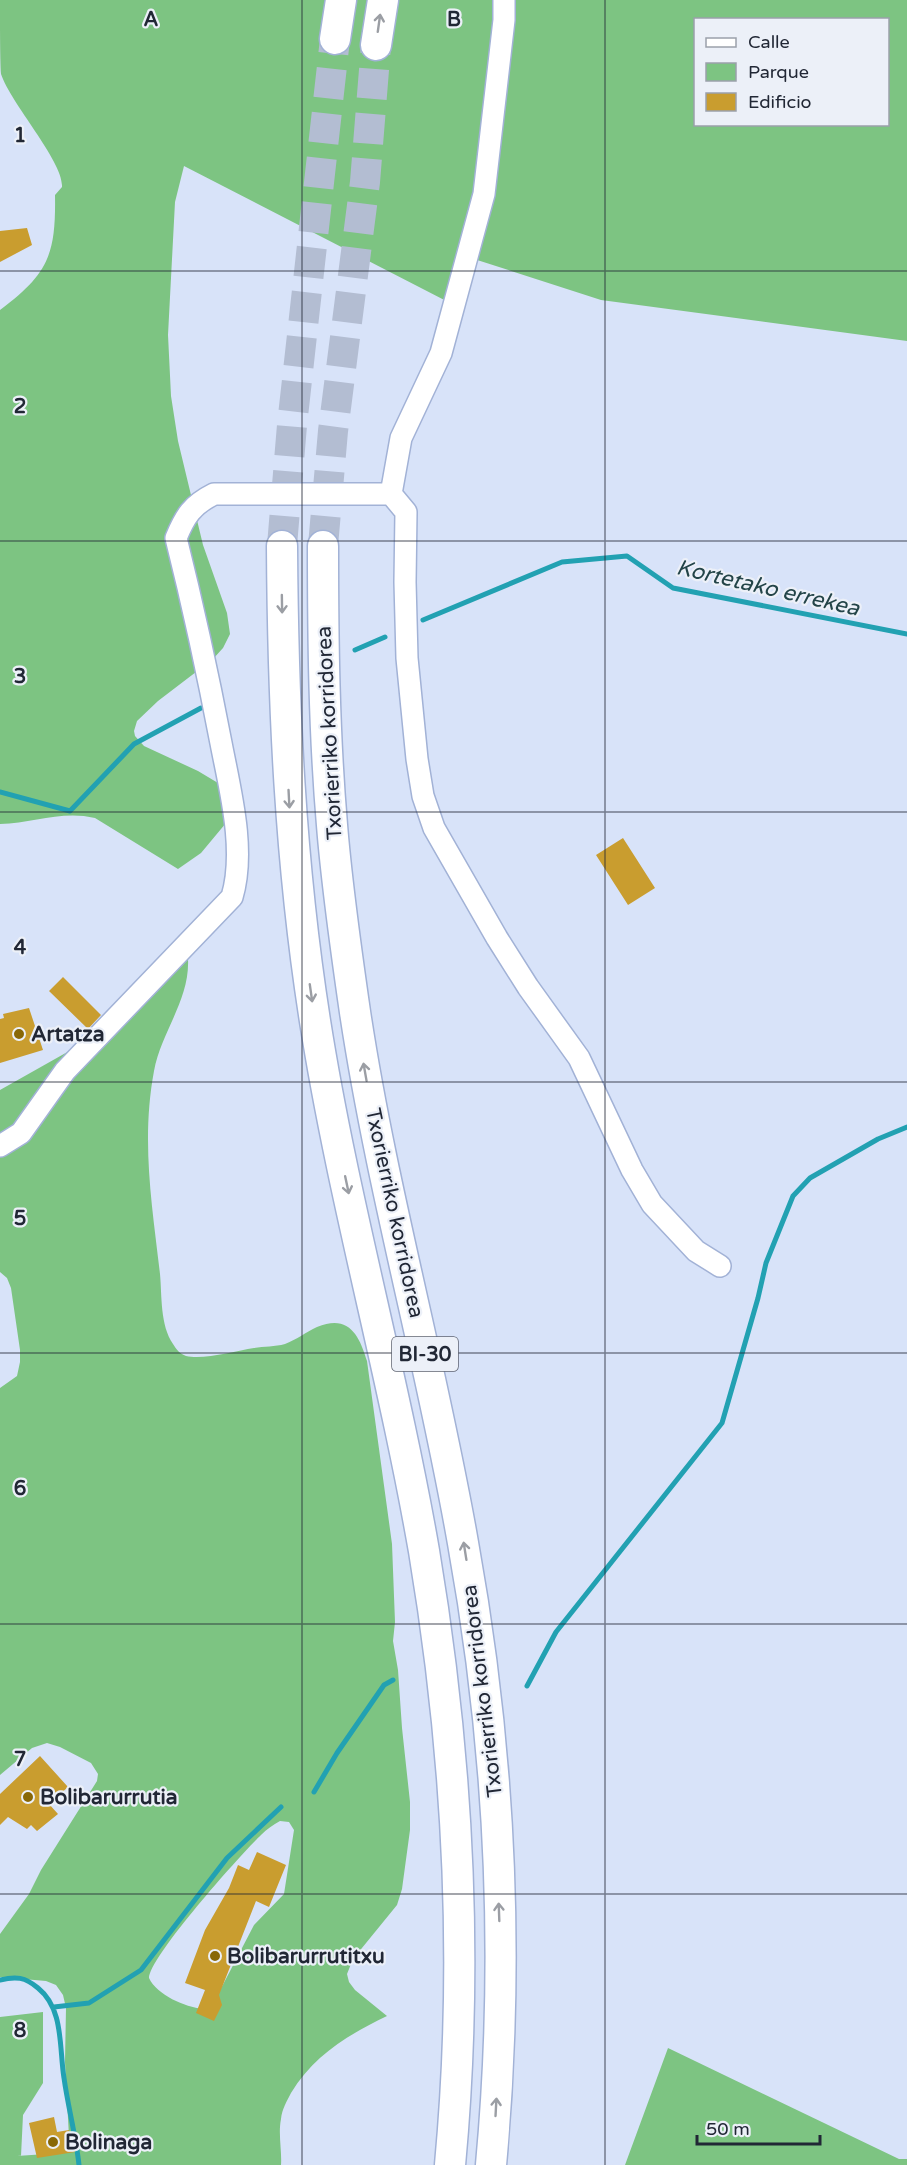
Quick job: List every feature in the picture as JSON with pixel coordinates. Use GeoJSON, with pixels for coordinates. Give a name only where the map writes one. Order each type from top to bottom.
{"type":"FeatureCollection","features":[{"type":"Feature","properties":{"kind":"highway"},"geometry":{"type":"LineString","coordinates":[[335,39],[341,0]]}},
{"type":"Feature","properties":{"kind":"highway"},"geometry":{"type":"LineString","coordinates":[[376,45],[382,0]]}},
{"type":"Feature","properties":{"kind":"highway","name":"Txorierriko korridorea"},"geometry":{"type":"LineString","coordinates":[[282,546],[285,711],[290,812],[309,977],[335,1129],[422,1542],[443,1685],[453,1784],[459,1922],[458,2039],[450,2165]]}},
{"type":"Feature","properties":{"kind":"highway","name":"Txorierriko korridorea"},"geometry":{"type":"LineString","coordinates":[[322,546],[325,710],[332,820],[348,960],[374,1121],[464,1546],[482,1669],[493,1781],[500,1922],[499,2040],[491,2165]]}},
{"type":"Feature","properties":{"kind":"street"},"geometry":{"type":"LineString","coordinates":[[504,0],[504,20],[484,194],[441,353],[401,438],[392,494],[406,512],[405,582],[408,669],[423,796],[434,828],[497,938],[528,987],[579,1058],[630,1167],[652,1204],[696,1251],[720,1266]]}},
{"type":"Feature","properties":{"kind":"street"},"geometry":{"type":"LineString","coordinates":[[0,1146],[21,1133],[65,1071],[232,897],[238,878],[238,851],[227,775],[176,538],[184,518],[199,502],[214,494],[392,494]]}},
{"type":"Feature","properties":{"kind":"green space"},"geometry":{"type":"Polygon","coordinates":[[[0,0],[907,0],[907,341],[601,300],[474,259],[454,305],[184,166],[175,202],[168,335],[171,396],[178,441],[203,545],[227,613],[230,634],[223,648],[213,659],[158,701],[137,721],[134,731],[135,736],[144,746],[218,783],[226,823],[201,853],[178,869],[95,818],[71,815],[0,824],[0,310],[29,285],[46,262],[54,233],[55,195],[62,187],[55,163],[15,101],[1,74],[0,0]]]}},
{"type":"Feature","properties":{"kind":"green space"},"geometry":{"type":"Polygon","coordinates":[[[188,959],[185,988],[154,1071],[148,1122],[149,1172],[162,1310],[169,1336],[175,1348],[182,1354],[202,1357],[285,1344],[317,1327],[337,1323],[351,1329],[356,1335],[367,1361],[392,1544],[395,1622],[393,1641],[398,1670],[410,1802],[410,1830],[402,1889],[397,1905],[353,1959],[347,1974],[355,1990],[387,2016],[333,2047],[300,2080],[291,2093],[282,2115],[281,2165],[0,2165],[0,2017],[43,2012],[43,2083],[23,2115],[21,2156],[46,2154],[69,2137],[65,2062],[66,2008],[63,1995],[56,1985],[46,1981],[0,1977],[0,1934],[29,1894],[41,1870],[97,1781],[98,1774],[91,1763],[47,1743],[32,1748],[0,1775],[0,1388],[17,1376],[20,1350],[11,1288],[7,1278],[0,1272],[0,1090],[94,1037],[178,964],[188,959]],[[280,1821],[261,1835],[235,1862],[180,1928],[153,1966],[149,1978],[158,1990],[180,2003],[203,2009],[216,1998],[254,1925],[284,1894],[294,1830],[289,1822],[280,1821]]]}},
{"type":"Feature","properties":{"kind":"green space"},"geometry":{"type":"Polygon","coordinates":[[[668,2048],[899,2159],[907,2159],[907,2165],[625,2165],[668,2048]]]}},
{"type":"Feature","properties":{"kind":"building"},"geometry":{"type":"Polygon","coordinates":[[[27,228],[32,245],[0,262],[0,231],[27,228]]]}},
{"type":"Feature","properties":{"kind":"building"},"geometry":{"type":"Polygon","coordinates":[[[623,838],[655,888],[628,905],[596,855],[623,838]]]}},
{"type":"Feature","properties":{"kind":"building"},"geometry":{"type":"Polygon","coordinates":[[[63,977],[101,1015],[88,1029],[49,991],[63,977]]]}},
{"type":"Feature","properties":{"kind":"building","name":"Artatza"},"geometry":{"type":"Polygon","coordinates":[[[29,1008],[43,1050],[0,1063],[0,1019],[4,1018],[3,1014],[29,1008]]]}},
{"type":"Feature","properties":{"kind":"building","name":"Bolibarurrutia"},"geometry":{"type":"Polygon","coordinates":[[[40,1756],[68,1787],[49,1804],[58,1814],[37,1831],[31,1825],[27,1829],[8,1817],[0,1825],[0,1794],[40,1756]]]}},
{"type":"Feature","properties":{"kind":"building","name":"Bolibarurrutitxu"},"geometry":{"type":"Polygon","coordinates":[[[257,1852],[286,1865],[269,1907],[256,1901],[219,1995],[222,2005],[214,2021],[196,2013],[205,1990],[185,1983],[205,1930],[229,1888],[238,1865],[249,1870],[257,1852]]]}},
{"type":"Feature","properties":{"kind":"building","name":"Bolinaga"},"geometry":{"type":"Polygon","coordinates":[[[54,2117],[57,2132],[69,2130],[75,2152],[37,2158],[29,2123],[54,2117]]]}},
{"type":"Feature","properties":{"kind":"waterway","name":"Kortetako errekea"},"geometry":{"type":"LineString","coordinates":[[423,620],[562,562],[627,556],[673,588],[907,634]]}},
{"type":"Feature","properties":{"kind":"waterway","name":"Kortetako errekea"},"geometry":{"type":"LineString","coordinates":[[355,650],[385,637]]}},
{"type":"Feature","properties":{"kind":"waterway","name":"Kortetako errekea"},"geometry":{"type":"LineString","coordinates":[[0,792],[70,811],[134,744],[201,708]]}},
{"type":"Feature","properties":{"kind":"waterway"},"geometry":{"type":"LineString","coordinates":[[527,1686],[556,1632],[722,1423],[766,1263],[793,1196],[810,1178],[878,1139],[907,1127]]}},
{"type":"Feature","properties":{"kind":"waterway"},"geometry":{"type":"LineString","coordinates":[[314,1792],[337,1753],[384,1685],[393,1680]]}},
{"type":"Feature","properties":{"kind":"waterway"},"geometry":{"type":"LineString","coordinates":[[54,2007],[89,2003],[141,1970],[227,1858],[281,1807]]}},
{"type":"Feature","properties":{"kind":"waterway"},"geometry":{"type":"LineString","coordinates":[[0,1980],[16,1978],[29,1982],[38,1988],[52,2007],[59,2029],[64,2078],[79,2165]]}},
{"type":"Feature","properties":{"kind":"tunnel"},"geometry":{"type":"LineString","coordinates":[[282,546],[292,425],[335,39]]}},
{"type":"Feature","properties":{"kind":"tunnel"},"geometry":{"type":"LineString","coordinates":[[323,546],[333,431],[365,182],[376,45]]}},
{"type":"Feature","properties":{"kind":"place","name":"Artatza"},"geometry":{"type":"Point","coordinates":[19,1034]}},
{"type":"Feature","properties":{"kind":"place","name":"Bolibarurrutia"},"geometry":{"type":"Point","coordinates":[28,1797]}},
{"type":"Feature","properties":{"kind":"place","name":"Bolibarurrutitxu"},"geometry":{"type":"Point","coordinates":[215,1956]}},
{"type":"Feature","properties":{"kind":"place","name":"Bolinaga"},"geometry":{"type":"Point","coordinates":[53,2142]}}]}
